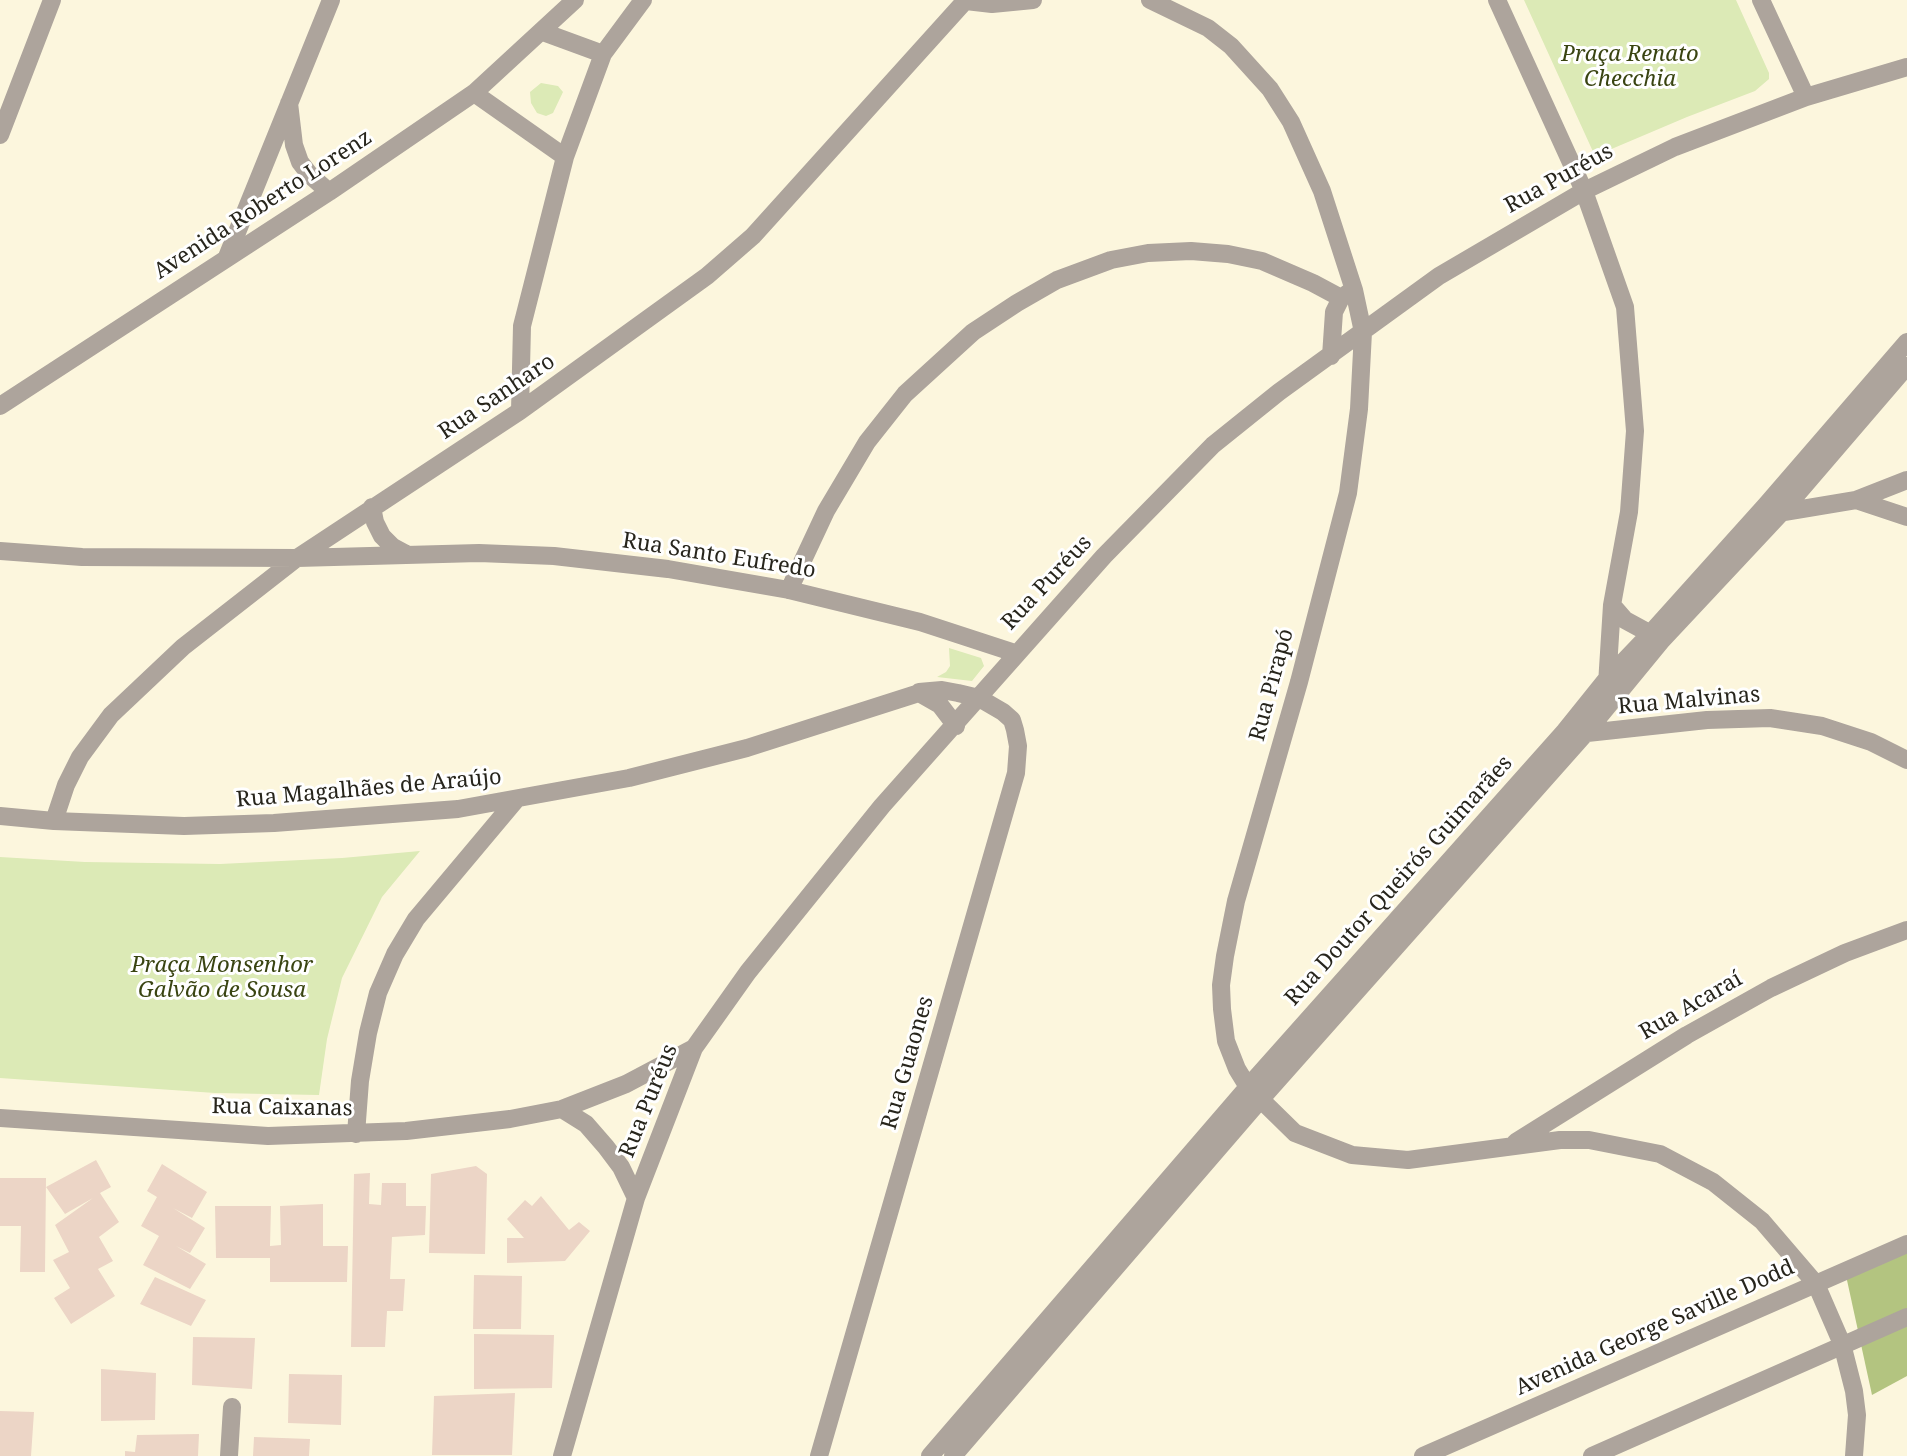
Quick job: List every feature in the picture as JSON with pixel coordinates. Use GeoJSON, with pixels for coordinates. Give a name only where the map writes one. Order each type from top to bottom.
{"type":"FeatureCollection","features":[{"type":"Feature","properties":{"kind":"street"},"geometry":{"type":"LineString","coordinates":[[0,135],[52,0]]}},
{"type":"Feature","properties":{"kind":"street"},"geometry":{"type":"LineString","coordinates":[[227,257],[331,0]]}},
{"type":"Feature","properties":{"kind":"street","name":"Avenida Roberto Lorenz"},"geometry":{"type":"LineString","coordinates":[[0,406],[329,192],[474,93],[575,0]]}},
{"type":"Feature","properties":{"kind":"street"},"geometry":{"type":"LineString","coordinates":[[520,411],[522,326],[565,157],[603,54],[643,0]]}},
{"type":"Feature","properties":{"kind":"street"},"geometry":{"type":"LineString","coordinates":[[966,0],[992,4],[1033,0]]}},
{"type":"Feature","properties":{"kind":"street","name":"Rua Sanharo"},"geometry":{"type":"LineString","coordinates":[[54,821],[66,785],[80,757],[111,715],[183,647],[297,558],[520,411],[672,303],[753,236],[966,0]]}},
{"type":"Feature","properties":{"kind":"street","name":"Rua Pirapó"},"geometry":{"type":"LineString","coordinates":[[1150,0],[1208,28],[1240,55],[1270,89],[1291,122],[1322,191],[1348,294],[1363,332],[1359,409],[1348,493],[1299,682],[1236,901],[1225,956],[1221,985],[1226,1041],[1237,1069],[1254,1094],[1295,1133],[1352,1155],[1408,1160],[1560,1140],[1589,1140],[1639,1149],[1683,1164],[1713,1182],[1762,1221],[1816,1284],[1842,1344],[1854,1391],[1857,1415],[1854,1456]]}},
{"type":"Feature","properties":{"kind":"street"},"geometry":{"type":"LineString","coordinates":[[1497,0],[1584,191],[1625,307],[1635,431],[1629,512],[1612,605],[1606,680],[1612,701]]}},
{"type":"Feature","properties":{"kind":"street"},"geometry":{"type":"LineString","coordinates":[[1761,0],[1806,97]]}},
{"type":"Feature","properties":{"kind":"street"},"geometry":{"type":"LineString","coordinates":[[543,32],[603,54]]}},
{"type":"Feature","properties":{"kind":"street","name":"Rua Puréus"},"geometry":{"type":"LineString","coordinates":[[562,1456],[636,1198],[694,1048],[748,972],[882,806],[1104,556],[1213,445],[1279,392],[1439,276],[1584,191],[1675,147],[1806,97],[1907,67]]}},
{"type":"Feature","properties":{"kind":"street"},"geometry":{"type":"LineString","coordinates":[[474,93],[565,157]]}},
{"type":"Feature","properties":{"kind":"street"},"geometry":{"type":"LineString","coordinates":[[289,100],[294,145],[300,162],[329,192]]}},
{"type":"Feature","properties":{"kind":"street"},"geometry":{"type":"LineString","coordinates":[[789,590],[834,497],[867,442],[905,394],[973,332],[1057,280],[1111,260],[1148,253],[1191,251],[1262,261],[1348,294],[1331,322],[1331,356]]}},
{"type":"Feature","properties":{"kind":"street","name":"Rua Doutor Queirós Guimarães"},"geometry":{"type":"LineString","coordinates":[[953,1456],[1254,1094],[1606,680],[1656,637],[1773,510],[1907,342]]}},
{"type":"Feature","properties":{"kind":"street","name":"Rua Doutor Queirós Guimarães"},"geometry":{"type":"LineString","coordinates":[[1773,510],[1799,493],[1907,366]]}},
{"type":"Feature","properties":{"kind":"street"},"geometry":{"type":"LineString","coordinates":[[1773,510],[1847,502],[1907,480]]}},
{"type":"Feature","properties":{"kind":"street"},"geometry":{"type":"LineString","coordinates":[[1799,493],[1907,517]]}},
{"type":"Feature","properties":{"kind":"street"},"geometry":{"type":"LineString","coordinates":[[372,507],[382,536],[406,554]]}},
{"type":"Feature","properties":{"kind":"street","name":"Rua Santo Eufredo"},"geometry":{"type":"LineString","coordinates":[[0,551],[82,557],[554,556],[668,569],[789,590],[920,622],[1015,653]]}},
{"type":"Feature","properties":{"kind":"street"},"geometry":{"type":"LineString","coordinates":[[1612,605],[1625,620],[1656,637]]}},
{"type":"Feature","properties":{"kind":"street","name":"Rua Doutor Queirós Guimarães"},"geometry":{"type":"LineString","coordinates":[[930,1456],[1254,1094],[1584,735],[1612,701],[1656,637]]}},
{"type":"Feature","properties":{"kind":"street","name":"Rua Magalhães de Araújo"},"geometry":{"type":"LineString","coordinates":[[0,816],[184,826],[274,823],[458,809],[629,778],[747,748],[919,693],[942,690],[979,698]]}},
{"type":"Feature","properties":{"kind":"street"},"geometry":{"type":"LineString","coordinates":[[919,693],[940,705],[956,726]]}},
{"type":"Feature","properties":{"kind":"street","name":"Rua Guaones"},"geometry":{"type":"LineString","coordinates":[[819,1456],[1016,773],[1018,746],[1012,720],[979,698]]}},
{"type":"Feature","properties":{"kind":"street","name":"Rua Malvinas"},"geometry":{"type":"LineString","coordinates":[[1565,731],[1584,735],[1707,720],[1770,718],[1822,726],[1871,742],[1907,760]]}},
{"type":"Feature","properties":{"kind":"street"},"geometry":{"type":"LineString","coordinates":[[356,1134],[368,1033],[378,993],[395,954],[424,909],[515,801]]}},
{"type":"Feature","properties":{"kind":"street","name":"Rua Acaraí"},"geometry":{"type":"LineString","coordinates":[[1510,1146],[1687,1035],[1771,988],[1845,953],[1907,930]]}},
{"type":"Feature","properties":{"kind":"street","name":"Rua Caixanas"},"geometry":{"type":"LineString","coordinates":[[0,1118],[268,1136],[406,1131],[510,1119],[562,1109],[626,1084],[694,1048]]}},
{"type":"Feature","properties":{"kind":"street"},"geometry":{"type":"LineString","coordinates":[[562,1109],[586,1124],[606,1147],[621,1167],[636,1198]]}},
{"type":"Feature","properties":{"kind":"street","name":"Avenida George Saville Dodd"},"geometry":{"type":"LineString","coordinates":[[1423,1456],[1907,1244]]}},
{"type":"Feature","properties":{"kind":"street"},"geometry":{"type":"LineString","coordinates":[[1592,1456],[1907,1317]]}},
{"type":"Feature","properties":{"kind":"street"},"geometry":{"type":"LineString","coordinates":[[229,1456],[232,1407]]}},
{"type":"Feature","properties":{"kind":"green space","name":"Praça Renato Checchia"},"geometry":{"type":"Polygon","coordinates":[[[1524,0],[1736,0],[1769,79],[1755,91],[1595,156],[1524,0]]]}},
{"type":"Feature","properties":{"kind":"green space"},"geometry":{"type":"Polygon","coordinates":[[[541,83],[558,86],[563,92],[553,113],[546,116],[537,113],[531,103],[530,92],[541,83]]]}},
{"type":"Feature","properties":{"kind":"green space"},"geometry":{"type":"Polygon","coordinates":[[[949,648],[981,658],[984,666],[972,681],[937,677],[950,666],[949,648]]]}},
{"type":"Feature","properties":{"kind":"green space","name":"Praça Monsenhor Galvão de Sousa"},"geometry":{"type":"Polygon","coordinates":[[[420,851],[382,897],[342,978],[327,1039],[319,1095],[215,1093],[0,1078],[0,857],[220,864],[420,851]]]}},
{"type":"Feature","properties":{"kind":"green space"},"geometry":{"type":"Polygon","coordinates":[[[1907,1252],[1907,1376],[1872,1395],[1845,1271],[1907,1252]]]}},
{"type":"Feature","properties":{"kind":"building"},"geometry":{"type":"Polygon","coordinates":[[[96,1160],[111,1187],[100,1193],[119,1222],[99,1237],[113,1261],[98,1269],[115,1296],[71,1324],[54,1298],[70,1288],[53,1260],[69,1252],[55,1225],[93,1198],[65,1214],[46,1187],[96,1160]]]}},
{"type":"Feature","properties":{"kind":"building"},"geometry":{"type":"Polygon","coordinates":[[[162,1164],[207,1192],[192,1218],[173,1208],[205,1228],[190,1253],[176,1246],[206,1264],[190,1289],[143,1265],[159,1236],[141,1226],[157,1197],[147,1191],[162,1164]]]}},
{"type":"Feature","properties":{"kind":"building"},"geometry":{"type":"Polygon","coordinates":[[[476,1166],[487,1174],[485,1254],[429,1253],[431,1174],[476,1166]]]}},
{"type":"Feature","properties":{"kind":"building"},"geometry":{"type":"Polygon","coordinates":[[[370,1173],[369,1204],[381,1205],[382,1183],[406,1183],[406,1206],[426,1206],[425,1235],[392,1237],[390,1279],[405,1279],[403,1311],[387,1311],[385,1347],[351,1347],[354,1174],[370,1173]]]}},
{"type":"Feature","properties":{"kind":"building"},"geometry":{"type":"Polygon","coordinates":[[[0,1178],[46,1178],[45,1272],[20,1272],[21,1226],[0,1226],[0,1178]]]}},
{"type":"Feature","properties":{"kind":"building"},"geometry":{"type":"Polygon","coordinates":[[[541,1196],[569,1230],[579,1222],[590,1231],[565,1261],[507,1263],[507,1238],[524,1238],[507,1219],[525,1200],[532,1206],[541,1196]]]}},
{"type":"Feature","properties":{"kind":"building"},"geometry":{"type":"Polygon","coordinates":[[[323,1204],[323,1246],[348,1246],[347,1282],[270,1282],[270,1258],[216,1258],[215,1206],[271,1206],[270,1246],[281,1245],[280,1206],[323,1204]]]}},
{"type":"Feature","properties":{"kind":"building"},"geometry":{"type":"Polygon","coordinates":[[[474,1275],[522,1276],[521,1329],[473,1329],[474,1275]]]}},
{"type":"Feature","properties":{"kind":"building"},"geometry":{"type":"Polygon","coordinates":[[[155,1277],[206,1300],[191,1326],[140,1304],[155,1277]]]}},
{"type":"Feature","properties":{"kind":"building"},"geometry":{"type":"Polygon","coordinates":[[[474,1334],[554,1335],[552,1388],[474,1389],[474,1334]]]}},
{"type":"Feature","properties":{"kind":"building"},"geometry":{"type":"Polygon","coordinates":[[[193,1337],[255,1338],[252,1389],[192,1385],[193,1337]]]}},
{"type":"Feature","properties":{"kind":"building"},"geometry":{"type":"Polygon","coordinates":[[[101,1369],[156,1373],[155,1420],[101,1421],[101,1369]]]}},
{"type":"Feature","properties":{"kind":"building"},"geometry":{"type":"Polygon","coordinates":[[[289,1374],[342,1375],[341,1425],[288,1423],[289,1374]]]}},
{"type":"Feature","properties":{"kind":"building"},"geometry":{"type":"Polygon","coordinates":[[[515,1393],[512,1455],[432,1455],[434,1396],[515,1393]]]}},
{"type":"Feature","properties":{"kind":"building"},"geometry":{"type":"Polygon","coordinates":[[[0,1411],[34,1412],[31,1456],[0,1456],[0,1411]]]}},
{"type":"Feature","properties":{"kind":"building"},"geometry":{"type":"Polygon","coordinates":[[[199,1434],[198,1456],[125,1456],[125,1451],[135,1452],[137,1435],[199,1434]]]}},
{"type":"Feature","properties":{"kind":"building"},"geometry":{"type":"Polygon","coordinates":[[[254,1437],[310,1439],[309,1456],[253,1456],[254,1437]]]}}]}
